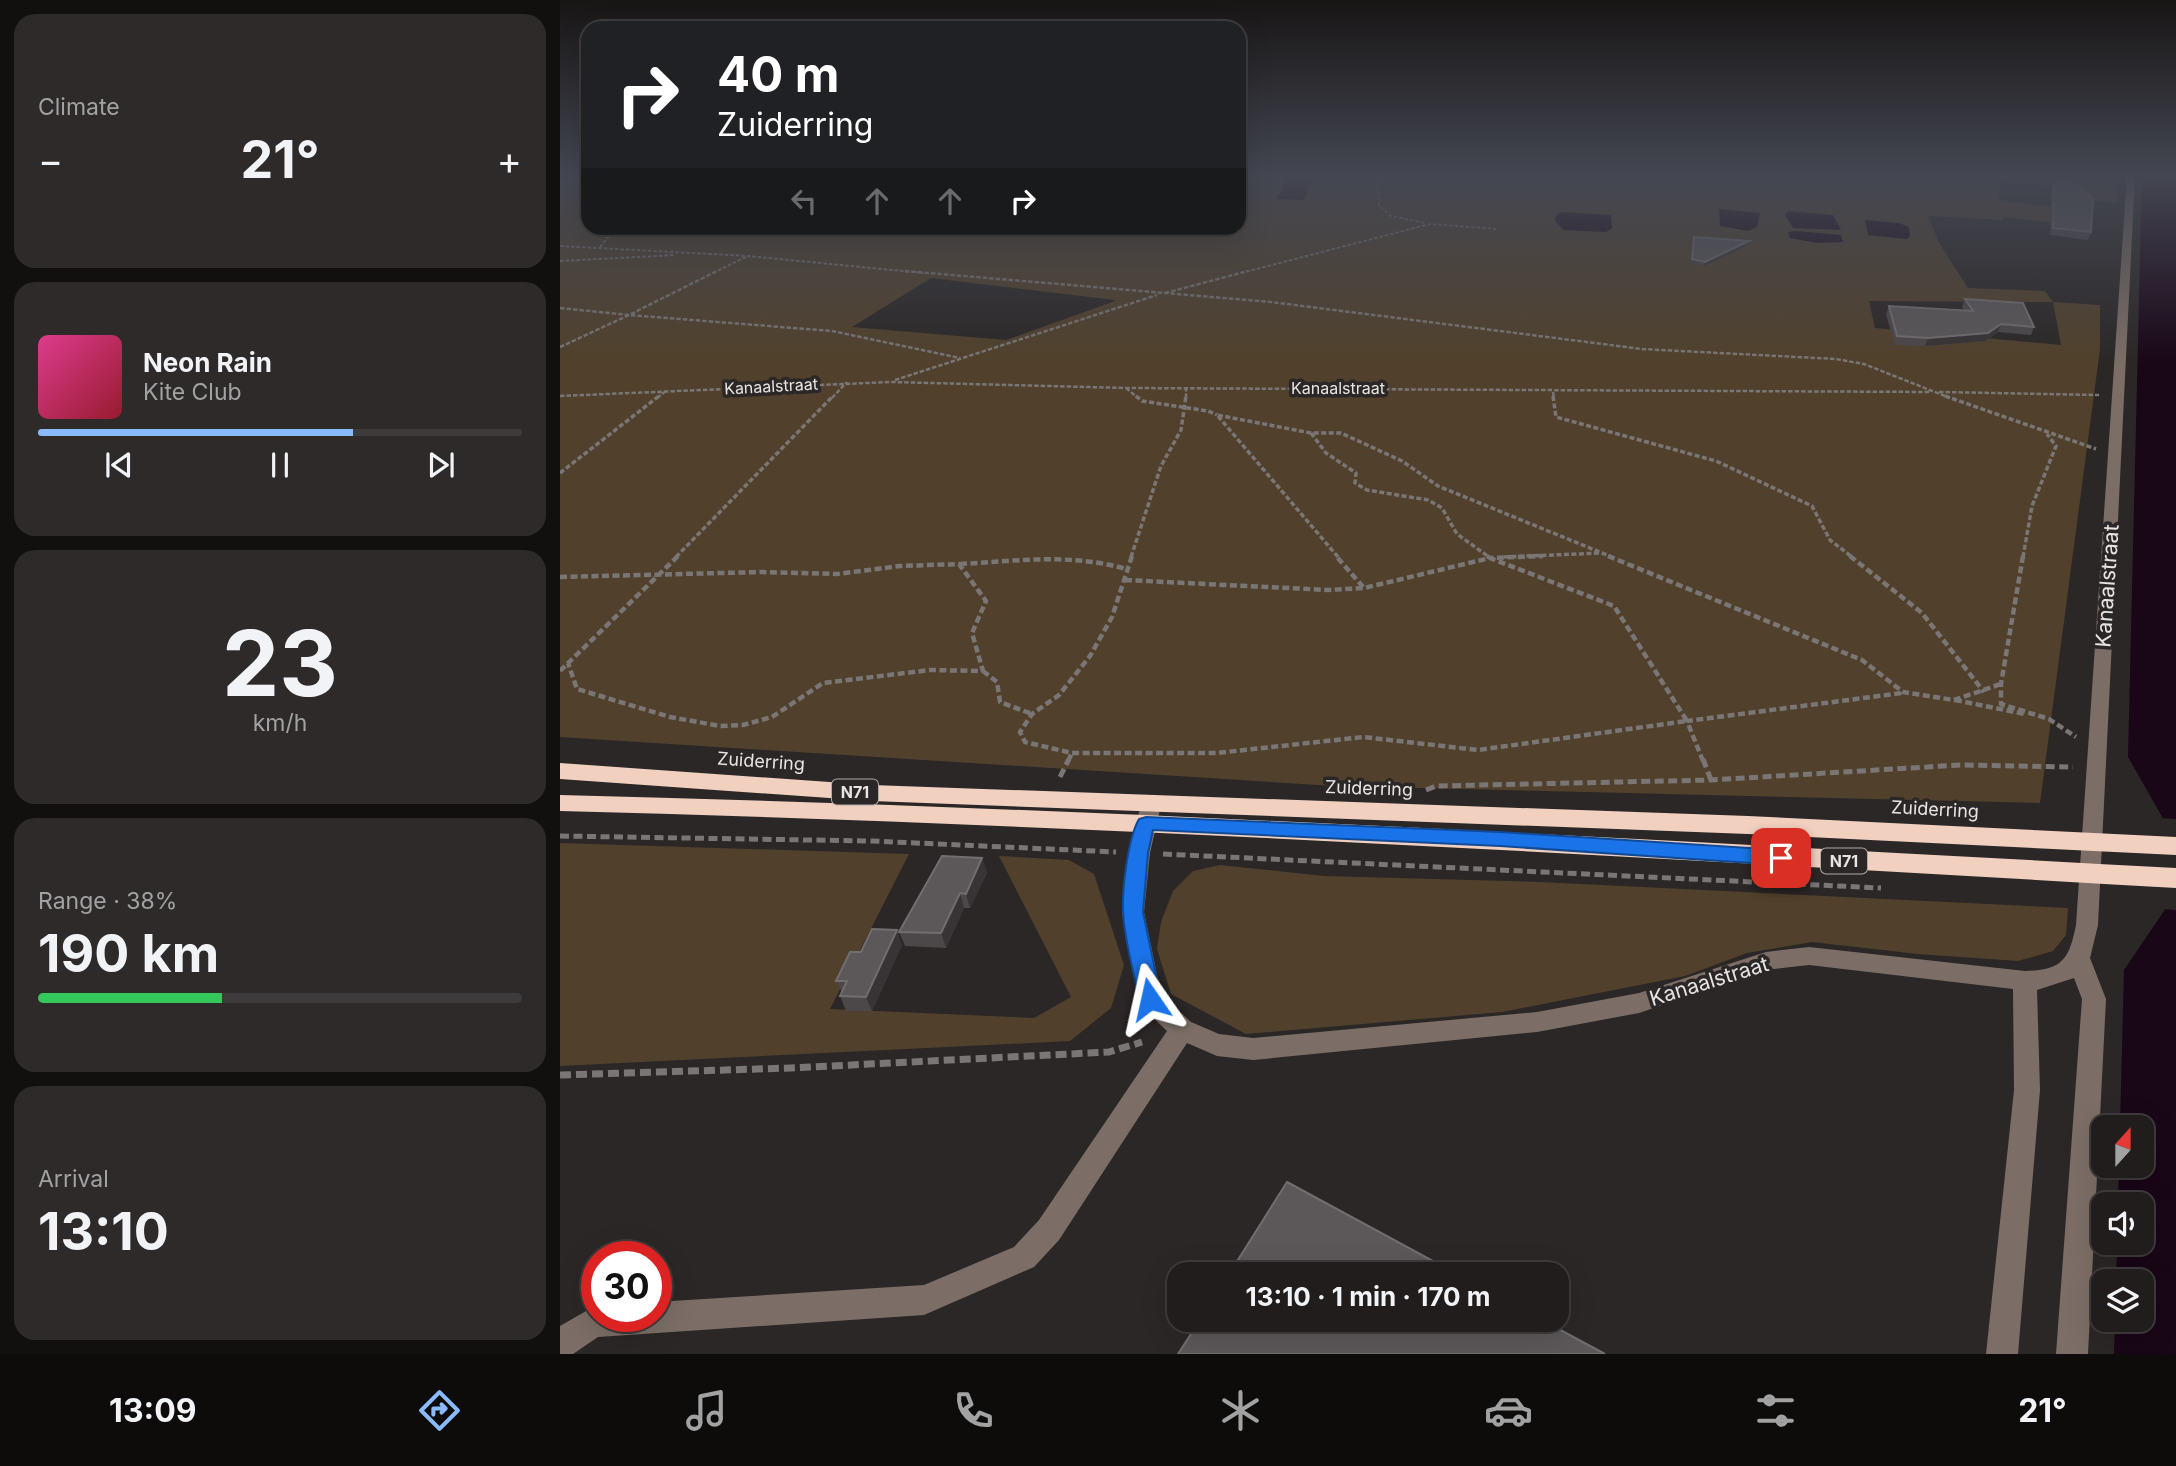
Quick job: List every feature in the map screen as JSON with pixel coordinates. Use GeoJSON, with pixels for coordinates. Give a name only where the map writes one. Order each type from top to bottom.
{"type":"FeatureCollection","features":[{"type":"Feature","properties":{"kind":"highway","name":"Zuiderring"},"geometry":{"type":"LineString","coordinates":[[560,771],[1500,839],[1988,869],[2176,877]]}},
{"type":"Feature","properties":{"kind":"highway","name":"Zuiderring"},"geometry":{"type":"LineString","coordinates":[[560,803],[1148,814],[1993,836],[2176,846]]}},
{"type":"Feature","properties":{"kind":"street","name":"Kanaalstraat"},"geometry":{"type":"LineString","coordinates":[[1148,814],[1139,853],[1133,912],[1150,999],[1182,1029],[1217,1045],[1253,1049],[1537,1022],[1639,1003],[1766,961],[1809,956],[2025,981],[2044,981],[2060,974],[2079,959],[2087,925],[2127,238]]}},
{"type":"Feature","properties":{"kind":"street"},"geometry":{"type":"LineString","coordinates":[[2073,1354],[2094,999],[2079,959]]}},
{"type":"Feature","properties":{"kind":"street"},"geometry":{"type":"LineString","coordinates":[[2002,1354],[2026,1090],[2025,981]]}},
{"type":"Feature","properties":{"kind":"street"},"geometry":{"type":"LineString","coordinates":[[560,1344],[593,1322],[924,1300],[1024,1257],[1049,1230],[1182,1029]]}},
{"type":"Feature","properties":{"kind":"path"},"geometry":{"type":"LineString","coordinates":[[600,247],[607,238]]}},
{"type":"Feature","properties":{"kind":"path"},"geometry":{"type":"LineString","coordinates":[[891,382],[1161,294],[1375,238]]}},
{"type":"Feature","properties":{"kind":"path"},"geometry":{"type":"LineString","coordinates":[[560,246],[748,256],[1272,302],[1642,349],[1836,359],[1864,364],[1933,392],[2116,455]]}},
{"type":"Feature","properties":{"kind":"path"},"geometry":{"type":"LineString","coordinates":[[560,261],[686,253]]}},
{"type":"Feature","properties":{"kind":"path"},"geometry":{"type":"LineString","coordinates":[[560,346],[748,256]]}},
{"type":"Feature","properties":{"kind":"path"},"geometry":{"type":"LineString","coordinates":[[560,308],[832,331],[961,358]]}},
{"type":"Feature","properties":{"kind":"path"},"geometry":{"type":"LineString","coordinates":[[560,671],[659,575],[847,382]]}},
{"type":"Feature","properties":{"kind":"path","name":"Kanaalstraat"},"geometry":{"type":"LineString","coordinates":[[560,396],[847,382],[1126,388],[2117,395]]}},
{"type":"Feature","properties":{"kind":"path"},"geometry":{"type":"LineString","coordinates":[[1126,388],[1142,401],[1209,411],[1217,415],[1311,433],[1341,433],[1402,461],[1438,486],[1862,660],[1903,692]]}},
{"type":"Feature","properties":{"kind":"path"},"geometry":{"type":"LineString","coordinates":[[1186,388],[1186,409],[1177,446],[1161,466],[1112,617],[1090,656],[1059,695],[1032,714],[1020,732],[1025,742],[1072,753],[1217,753],[1363,737],[1478,750],[1903,692],[2049,719]]}},
{"type":"Feature","properties":{"kind":"path"},"geometry":{"type":"LineString","coordinates":[[560,473],[667,391]]}},
{"type":"Feature","properties":{"kind":"path"},"geometry":{"type":"LineString","coordinates":[[1553,391],[1556,417],[1716,461],[1812,506],[1830,540],[1922,613],[1984,692]]}},
{"type":"Feature","properties":{"kind":"path"},"geometry":{"type":"LineString","coordinates":[[1217,415],[1364,588]]}},
{"type":"Feature","properties":{"kind":"path"},"geometry":{"type":"LineString","coordinates":[[1311,433],[1326,453],[1356,473],[1355,483],[1367,490],[1429,500],[1442,508],[1457,534],[1490,558],[1614,606],[1687,720],[1711,780]]}},
{"type":"Feature","properties":{"kind":"path"},"geometry":{"type":"LineString","coordinates":[[2047,433],[2056,446],[2032,506],[2001,684],[2001,704],[2049,719],[2096,759]]}},
{"type":"Feature","properties":{"kind":"path"},"geometry":{"type":"LineString","coordinates":[[1125,580],[1328,590],[1364,588],[1490,558],[1602,553]]}},
{"type":"Feature","properties":{"kind":"path"},"geometry":{"type":"LineString","coordinates":[[560,578],[761,572],[837,574],[900,566],[1079,559],[1105,561],[1126,569]]}},
{"type":"Feature","properties":{"kind":"path"},"geometry":{"type":"LineString","coordinates":[[959,564],[986,601],[972,633],[983,671],[997,682],[1000,702],[1032,714]]}},
{"type":"Feature","properties":{"kind":"path"},"geometry":{"type":"LineString","coordinates":[[568,663],[577,689],[707,726],[741,727],[767,720],[781,712],[806,690],[823,683],[930,670],[983,671]]}},
{"type":"Feature","properties":{"kind":"path"},"geometry":{"type":"LineString","coordinates":[[1954,700],[2001,684]]}},
{"type":"Feature","properties":{"kind":"path"},"geometry":{"type":"LineString","coordinates":[[1058,780],[1072,753]]}},
{"type":"Feature","properties":{"kind":"path"},"geometry":{"type":"LineString","coordinates":[[1419,798],[1426,790],[1436,786],[1711,780],[2096,759]]}},
{"type":"Feature","properties":{"kind":"path"},"geometry":{"type":"LineString","coordinates":[[560,836],[872,841],[1887,888]]}},
{"type":"Feature","properties":{"kind":"path"},"geometry":{"type":"LineString","coordinates":[[560,1075],[791,1068],[1110,1052],[1182,1029]]}},
{"type":"Feature","properties":{"kind":"shaded area"},"geometry":{"type":"Polygon","coordinates":[[[560,238],[1937,238],[1968,288],[2045,291],[2053,302],[2100,305],[2100,349],[2040,803],[1334,786],[560,737],[560,238]],[[931,278],[852,327],[1006,340],[1115,300],[931,278]],[[1869,301],[1875,328],[2061,345],[2053,302],[1869,301]]]}},
{"type":"Feature","properties":{"kind":"shaded area"},"geometry":{"type":"Polygon","coordinates":[[[1791,238],[1842,238],[1843,242],[1817,243],[1791,238]]]}},
{"type":"Feature","properties":{"kind":"shaded area"},"geometry":{"type":"Polygon","coordinates":[[[2140,238],[2176,238],[2176,1354],[2114,1354],[2115,1332],[2154,1332],[2154,1269],[2116,1269],[2117,1255],[2154,1255],[2154,1192],[2118,1192],[2119,1178],[2154,1178],[2154,1115],[2120,1115],[2124,970],[2170,902],[2169,829],[2128,757],[2140,238]]]}},
{"type":"Feature","properties":{"kind":"shaded area"},"geometry":{"type":"Polygon","coordinates":[[[560,843],[909,854],[830,1009],[1034,1018],[1071,997],[999,856],[1069,860],[1094,874],[1124,965],[1111,1008],[1070,1041],[560,1066],[560,843]]]}},
{"type":"Feature","properties":{"kind":"shaded area"},"geometry":{"type":"Polygon","coordinates":[[[1220,865],[1324,876],[1540,882],[2068,908],[2066,935],[2053,951],[2018,961],[1918,954],[1812,942],[1747,953],[1685,976],[1502,1012],[1246,1034],[1171,994],[1157,949],[1161,922],[1173,891],[1193,871],[1220,865]]]}},
{"type":"Feature","properties":{"kind":"pier"},"geometry":{"type":"Polygon","coordinates":[[[2159,818],[2176,819],[2176,910],[2160,909],[2166,901],[2166,830],[2159,818]]]}},
{"type":"Feature","properties":{"kind":"building"},"geometry":{"type":"Polygon","coordinates":[[[1694,238],[1749,241],[1705,262],[1692,259],[1694,238]]]}},
{"type":"Feature","properties":{"kind":"building"},"geometry":{"type":"Polygon","coordinates":[[[1965,299],[2023,303],[2034,327],[2001,324],[1988,333],[1928,338],[1897,336],[1889,306],[1973,311],[1965,299]]]}},
{"type":"Feature","properties":{"kind":"building"},"geometry":{"type":"Polygon","coordinates":[[[942,856],[982,858],[966,894],[960,893],[941,933],[899,932],[942,856]]]}},
{"type":"Feature","properties":{"kind":"building"},"geometry":{"type":"Polygon","coordinates":[[[872,929],[897,930],[866,997],[840,996],[847,981],[836,981],[850,952],[861,952],[872,929]]]}},
{"type":"Feature","properties":{"kind":"building"},"geometry":{"type":"Polygon","coordinates":[[[1287,1182],[1435,1262],[1237,1262],[1287,1182]]]}},
{"type":"Feature","properties":{"kind":"building"},"geometry":{"type":"Polygon","coordinates":[[[1192,1332],[1564,1332],[1605,1354],[1178,1354],[1192,1332]]]}},
{"type":"Feature","properties":{"kind":"route"},"geometry":{"type":"LineString","coordinates":[[1150,999],[1133,912],[1139,853],[1146,823],[1500,839],[1781,858]]}}]}
